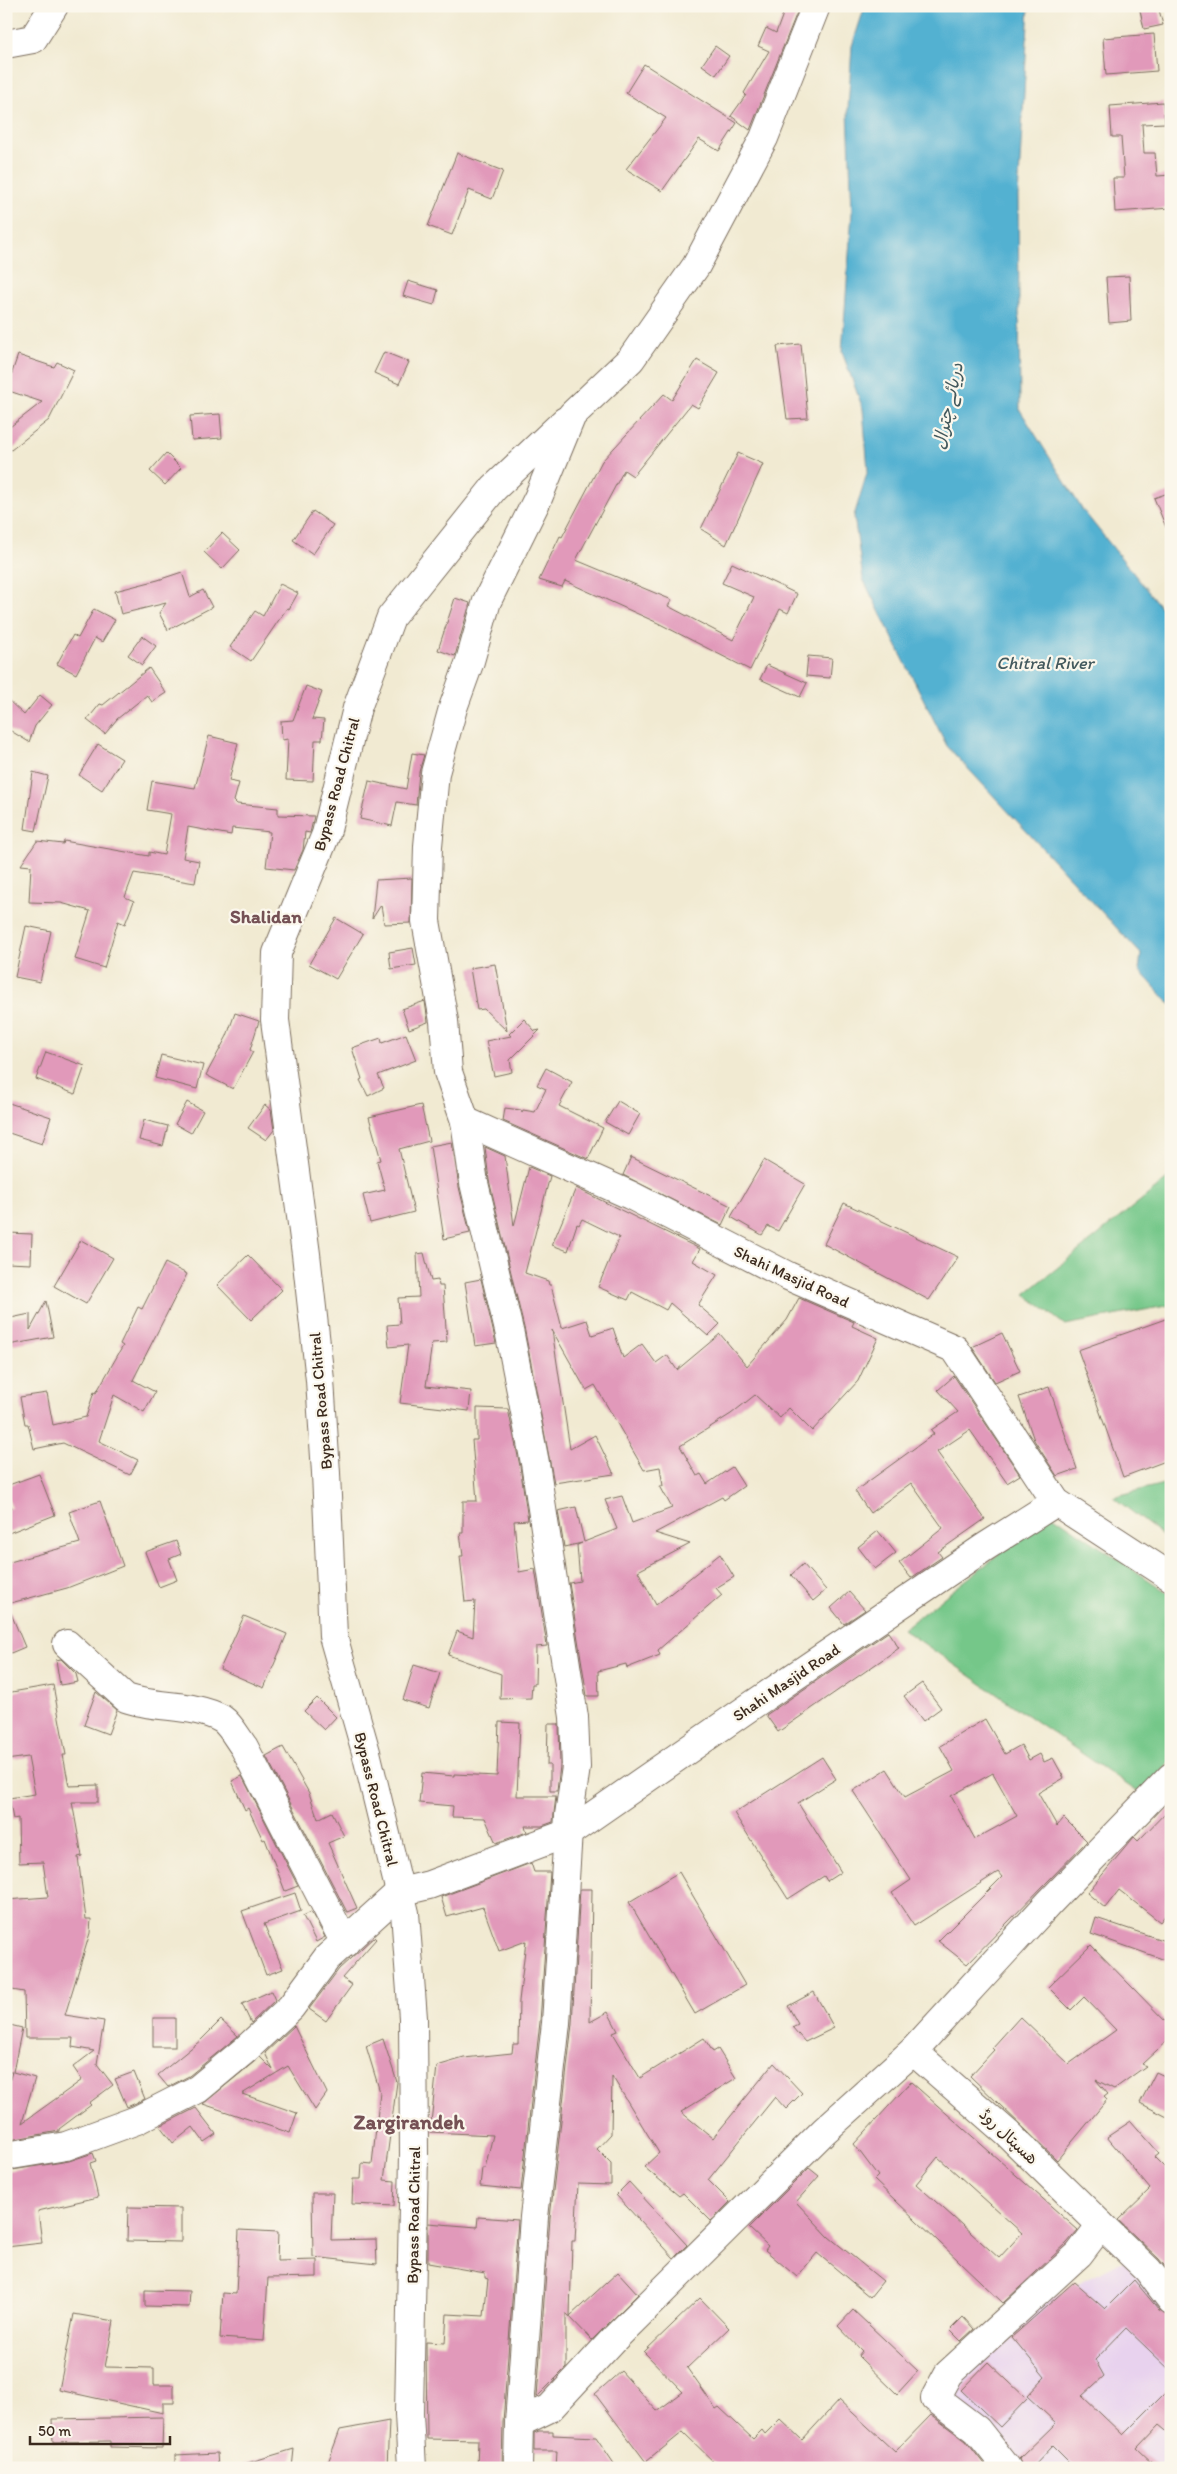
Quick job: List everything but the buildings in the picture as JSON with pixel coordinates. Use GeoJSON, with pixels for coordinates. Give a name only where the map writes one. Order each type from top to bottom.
{"type":"FeatureCollection","features":[{"type":"Feature","properties":{"kind":"street"},"geometry":{"type":"LineString","coordinates":[[6,44],[33,39],[54,6]]}},
{"type":"Feature","properties":{"kind":"street","name":"Bypass Road Chitral"},"geometry":{"type":"LineString","coordinates":[[412,2468],[409,2414],[414,2154],[413,2018],[405,1913],[366,1752],[332,1636],[326,1473],[320,1380],[306,1254],[275,1020],[277,953],[326,834],[357,708],[391,617],[494,488],[631,359],[696,266],[764,138],[816,6]]}},
{"type":"Feature","properties":{"kind":"street"},"geometry":{"type":"LineString","coordinates":[[518,2468],[519,2423],[534,2217],[556,2023],[568,1833],[576,1767],[574,1717],[535,1463],[510,1335],[474,1183],[465,1121],[448,1072],[444,1021],[426,921],[428,846],[435,773],[453,708],[470,662],[487,601],[538,498],[572,416]]}},
{"type":"Feature","properties":{"kind":"street","name":"Shahi Masjid Road"},"geometry":{"type":"LineString","coordinates":[[465,1121],[630,1195],[788,1276],[955,1349],[1056,1502],[1171,1577]]}},
{"type":"Feature","properties":{"kind":"street","name":"Shahi Masjid Road"},"geometry":{"type":"LineString","coordinates":[[400,1892],[429,1886],[568,1833],[969,1558],[1056,1502]]}},
{"type":"Feature","properties":{"kind":"street"},"geometry":{"type":"LineString","coordinates":[[67,1644],[126,1698],[138,1702],[188,1709],[223,1720],[244,1746],[345,1942]]}},
{"type":"Feature","properties":{"kind":"street"},"geometry":{"type":"LineString","coordinates":[[519,2423],[550,2408],[614,2339],[824,2130],[913,2051],[1049,1904],[1171,1777]]}},
{"type":"Feature","properties":{"kind":"street"},"geometry":{"type":"LineString","coordinates":[[6,2156],[66,2146],[136,2120],[198,2089],[245,2050],[291,2007],[328,1958],[400,1892]]}},
{"type":"Feature","properties":{"kind":"street","name":"ھسپتال روڈ"},"geometry":{"type":"LineString","coordinates":[[913,2051],[1008,2134],[1148,2270],[1171,2300]]}},
{"type":"Feature","properties":{"kind":"street"},"geometry":{"type":"LineString","coordinates":[[1007,2468],[977,2430],[935,2398],[948,2374],[1079,2254],[1101,2225]]}},
{"type":"Feature","properties":{"kind":"shaded area"},"geometry":{"type":"Polygon","coordinates":[[[1125,2260],[1171,2305],[1171,2468],[1015,2468],[940,2393],[1020,2314],[1125,2260]]]}},
{"type":"Feature","properties":{"kind":"green space"},"geometry":{"type":"Polygon","coordinates":[[[1171,1176],[1171,1305],[1065,1325],[1025,1294],[1171,1176]]]}},
{"type":"Feature","properties":{"kind":"green space"},"geometry":{"type":"Polygon","coordinates":[[[1171,1482],[1171,1542],[1113,1497],[1171,1482]]]}},
{"type":"Feature","properties":{"kind":"green space"},"geometry":{"type":"Polygon","coordinates":[[[1051,1514],[1171,1595],[1171,1761],[1139,1793],[903,1629],[1051,1514]]]}},
{"type":"Feature","properties":{"kind":"water","name":"Chitral River"},"geometry":{"type":"Polygon","coordinates":[[[865,6],[1029,6],[1018,197],[1020,410],[1082,509],[1171,620],[1171,1005],[1139,970],[1141,954],[947,746],[863,579],[854,516],[868,470],[863,409],[842,352],[852,212],[848,110],[852,46],[865,6]]]}},
{"type":"Feature","properties":{"kind":"district","name":"Shalidan"},"geometry":{"type":"Point","coordinates":[266,916]}},
{"type":"Feature","properties":{"kind":"district","name":"Zargirandeh"},"geometry":{"type":"Point","coordinates":[409,2122]}},
{"type":"Feature","properties":{"kind":"water label","name":"دریائے چترال"},"geometry":{"type":"Point","coordinates":[948,406]}}]}
